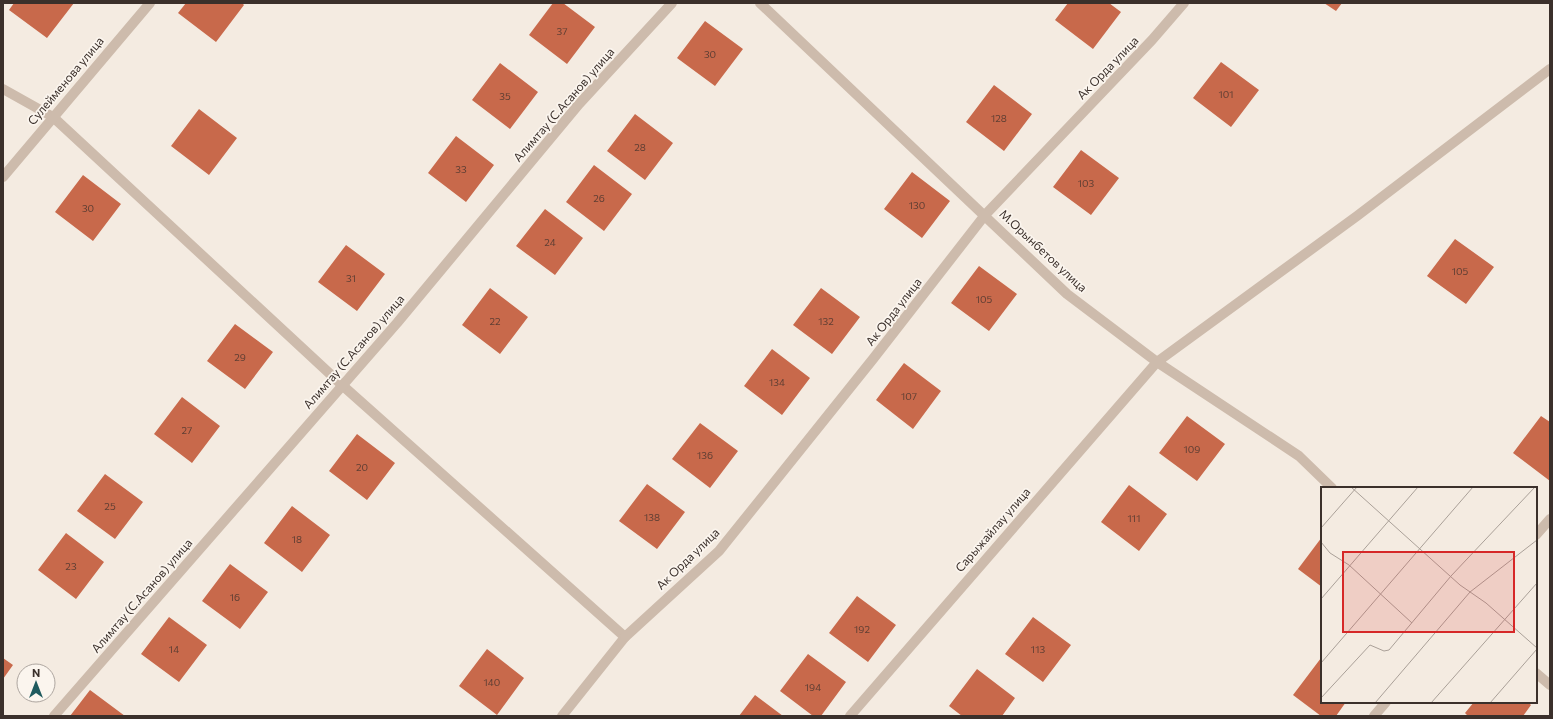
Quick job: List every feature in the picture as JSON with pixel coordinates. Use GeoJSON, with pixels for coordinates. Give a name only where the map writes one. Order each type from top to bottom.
{"type":"FeatureCollection","features":[{"type":"Feature","properties":{"kind":"street","name":"Сулейменова улица"},"geometry":{"type":"LineString","coordinates":[[3,177],[150,3]]}},
{"type":"Feature","properties":{"kind":"street","name":"Алимтау (С.Асанов) улица"},"geometry":{"type":"LineString","coordinates":[[54,716],[402,317],[579,104],[672,3]]}},
{"type":"Feature","properties":{"kind":"street","name":"М.Орынбетов улица"},"geometry":{"type":"LineString","coordinates":[[760,3],[1067,294],[1156,362],[1299,456],[1331,487]]}},
{"type":"Feature","properties":{"kind":"street","name":"Ак Орда улица"},"geometry":{"type":"LineString","coordinates":[[562,716],[625,637],[719,551],[986,216],[1152,40],[1184,3]]}},
{"type":"Feature","properties":{"kind":"street","name":"Сарыжайлау улица"},"geometry":{"type":"LineString","coordinates":[[850,716],[1156,362],[1357,216],[1550,69]]}},
{"type":"Feature","properties":{"kind":"street"},"geometry":{"type":"LineString","coordinates":[[3,89],[53,116],[342,385],[625,637]]}},
{"type":"Feature","properties":{"kind":"street"},"geometry":{"type":"LineString","coordinates":[[1537,534],[1550,519]]}},
{"type":"Feature","properties":{"kind":"street"},"geometry":{"type":"LineString","coordinates":[[1537,674],[1550,685]]}},
{"type":"Feature","properties":{"kind":"street"},"geometry":{"type":"LineString","coordinates":[[1374,716],[1385,703]]}},
{"type":"Feature","properties":{"kind":"building"},"geometry":{"type":"Polygon","coordinates":[[[14,3],[74,3],[47,38],[9,10],[14,3]]]}},
{"type":"Feature","properties":{"kind":"building"},"geometry":{"type":"Polygon","coordinates":[[[186,3],[242,3],[244,5],[216,42],[178,13],[186,3]]]}},
{"type":"Feature","properties":{"kind":"building"},"geometry":{"type":"Polygon","coordinates":[[[553,3],[563,3],[595,27],[567,64],[529,35],[553,3]]]}},
{"type":"Feature","properties":{"kind":"building"},"geometry":{"type":"Polygon","coordinates":[[[1068,3],[1109,3],[1121,12],[1093,49],[1055,20],[1068,3]]]}},
{"type":"Feature","properties":{"kind":"building"},"geometry":{"type":"Polygon","coordinates":[[[1324,3],[1342,3],[1336,11],[1324,3]]]}},
{"type":"Feature","properties":{"kind":"building"},"geometry":{"type":"Polygon","coordinates":[[[705,21],[743,49],[715,86],[677,58],[705,21]]]}},
{"type":"Feature","properties":{"kind":"building"},"geometry":{"type":"Polygon","coordinates":[[[1221,62],[1259,90],[1231,127],[1193,98],[1221,62]]]}},
{"type":"Feature","properties":{"kind":"building"},"geometry":{"type":"Polygon","coordinates":[[[500,63],[538,92],[510,129],[472,100],[500,63]]]}},
{"type":"Feature","properties":{"kind":"building"},"geometry":{"type":"Polygon","coordinates":[[[994,85],[1032,114],[1004,151],[966,122],[994,85]]]}},
{"type":"Feature","properties":{"kind":"building"},"geometry":{"type":"Polygon","coordinates":[[[199,109],[237,138],[209,175],[171,146],[199,109]]]}},
{"type":"Feature","properties":{"kind":"building"},"geometry":{"type":"Polygon","coordinates":[[[635,114],[673,143],[645,180],[607,151],[635,114]]]}},
{"type":"Feature","properties":{"kind":"building"},"geometry":{"type":"Polygon","coordinates":[[[456,136],[494,165],[466,202],[428,173],[456,136]]]}},
{"type":"Feature","properties":{"kind":"building"},"geometry":{"type":"Polygon","coordinates":[[[1081,150],[1119,178],[1091,215],[1053,187],[1081,150]]]}},
{"type":"Feature","properties":{"kind":"building"},"geometry":{"type":"Polygon","coordinates":[[[594,165],[632,194],[604,231],[566,202],[594,165]]]}},
{"type":"Feature","properties":{"kind":"building"},"geometry":{"type":"Polygon","coordinates":[[[912,172],[950,201],[922,238],[884,209],[912,172]]]}},
{"type":"Feature","properties":{"kind":"building"},"geometry":{"type":"Polygon","coordinates":[[[83,175],[121,204],[93,241],[55,212],[83,175]]]}},
{"type":"Feature","properties":{"kind":"building"},"geometry":{"type":"Polygon","coordinates":[[[545,209],[583,238],[555,275],[516,246],[545,209]]]}},
{"type":"Feature","properties":{"kind":"building"},"geometry":{"type":"Polygon","coordinates":[[[1455,239],[1494,267],[1466,304],[1427,276],[1455,239]]]}},
{"type":"Feature","properties":{"kind":"building"},"geometry":{"type":"Polygon","coordinates":[[[346,245],[385,274],[357,311],[318,282],[346,245]]]}},
{"type":"Feature","properties":{"kind":"building"},"geometry":{"type":"Polygon","coordinates":[[[979,266],[1017,294],[989,331],[951,303],[979,266]]]}},
{"type":"Feature","properties":{"kind":"building"},"geometry":{"type":"Polygon","coordinates":[[[490,288],[528,317],[500,354],[462,325],[490,288]]]}},
{"type":"Feature","properties":{"kind":"building"},"geometry":{"type":"Polygon","coordinates":[[[821,288],[860,317],[832,354],[793,325],[821,288]]]}},
{"type":"Feature","properties":{"kind":"building"},"geometry":{"type":"Polygon","coordinates":[[[235,324],[273,352],[245,389],[207,361],[235,324]]]}},
{"type":"Feature","properties":{"kind":"building"},"geometry":{"type":"Polygon","coordinates":[[[772,349],[810,378],[782,415],[744,386],[772,349]]]}},
{"type":"Feature","properties":{"kind":"building"},"geometry":{"type":"Polygon","coordinates":[[[904,363],[941,391],[913,429],[876,400],[904,363]]]}},
{"type":"Feature","properties":{"kind":"building"},"geometry":{"type":"Polygon","coordinates":[[[182,397],[220,426],[192,463],[154,434],[182,397]]]}},
{"type":"Feature","properties":{"kind":"building"},"geometry":{"type":"Polygon","coordinates":[[[1187,416],[1225,444],[1197,481],[1159,453],[1187,416]]]}},
{"type":"Feature","properties":{"kind":"building"},"geometry":{"type":"Polygon","coordinates":[[[1541,416],[1550,422],[1550,481],[1513,453],[1541,416]]]}},
{"type":"Feature","properties":{"kind":"building"},"geometry":{"type":"Polygon","coordinates":[[[700,423],[738,451],[710,488],[672,459],[700,423]]]}},
{"type":"Feature","properties":{"kind":"building"},"geometry":{"type":"Polygon","coordinates":[[[357,434],[395,463],[367,500],[329,471],[357,434]]]}},
{"type":"Feature","properties":{"kind":"building"},"geometry":{"type":"Polygon","coordinates":[[[105,474],[143,502],[115,539],[77,511],[105,474]]]}},
{"type":"Feature","properties":{"kind":"building"},"geometry":{"type":"Polygon","coordinates":[[[647,484],[685,512],[657,549],[619,521],[647,484]]]}},
{"type":"Feature","properties":{"kind":"building"},"geometry":{"type":"Polygon","coordinates":[[[1129,485],[1167,514],[1139,551],[1101,522],[1129,485]]]}},
{"type":"Feature","properties":{"kind":"building"},"geometry":{"type":"Polygon","coordinates":[[[292,506],[330,535],[302,572],[264,543],[292,506]]]}},
{"type":"Feature","properties":{"kind":"building"},"geometry":{"type":"Polygon","coordinates":[[[66,533],[104,562],[76,599],[38,570],[66,533]]]}},
{"type":"Feature","properties":{"kind":"building"},"geometry":{"type":"Polygon","coordinates":[[[1321,538],[1321,586],[1298,569],[1321,538]]]}},
{"type":"Feature","properties":{"kind":"building"},"geometry":{"type":"Polygon","coordinates":[[[230,564],[268,592],[240,629],[202,601],[230,564]]]}},
{"type":"Feature","properties":{"kind":"building"},"geometry":{"type":"Polygon","coordinates":[[[857,596],[896,625],[868,662],[829,633],[857,596]]]}},
{"type":"Feature","properties":{"kind":"building"},"geometry":{"type":"Polygon","coordinates":[[[169,617],[207,645],[179,682],[141,654],[169,617]]]}},
{"type":"Feature","properties":{"kind":"building"},"geometry":{"type":"Polygon","coordinates":[[[1033,617],[1071,645],[1043,682],[1005,654],[1033,617]]]}},
{"type":"Feature","properties":{"kind":"building"},"geometry":{"type":"Polygon","coordinates":[[[487,649],[524,678],[497,715],[459,686],[487,649]]]}},
{"type":"Feature","properties":{"kind":"building"},"geometry":{"type":"Polygon","coordinates":[[[808,654],[846,682],[821,716],[813,716],[780,691],[808,654]]]}},
{"type":"Feature","properties":{"kind":"building"},"geometry":{"type":"Polygon","coordinates":[[[3,658],[13,665],[3,679],[3,658]]]}},
{"type":"Feature","properties":{"kind":"building"},"geometry":{"type":"Polygon","coordinates":[[[1321,658],[1321,703],[1345,703],[1336,716],[1321,716],[1293,695],[1321,658]]]}},
{"type":"Feature","properties":{"kind":"building"},"geometry":{"type":"Polygon","coordinates":[[[977,669],[1015,698],[1002,716],[962,716],[949,706],[977,669]]]}},
{"type":"Feature","properties":{"kind":"building"},"geometry":{"type":"Polygon","coordinates":[[[90,690],[125,716],[70,716],[90,690]]]}},
{"type":"Feature","properties":{"kind":"building"},"geometry":{"type":"Polygon","coordinates":[[[755,695],[783,716],[739,716],[755,695]]]}},
{"type":"Feature","properties":{"kind":"building"},"geometry":{"type":"Polygon","coordinates":[[[1473,703],[1529,703],[1531,705],[1523,716],[1468,716],[1465,713],[1473,703]]]}}]}
